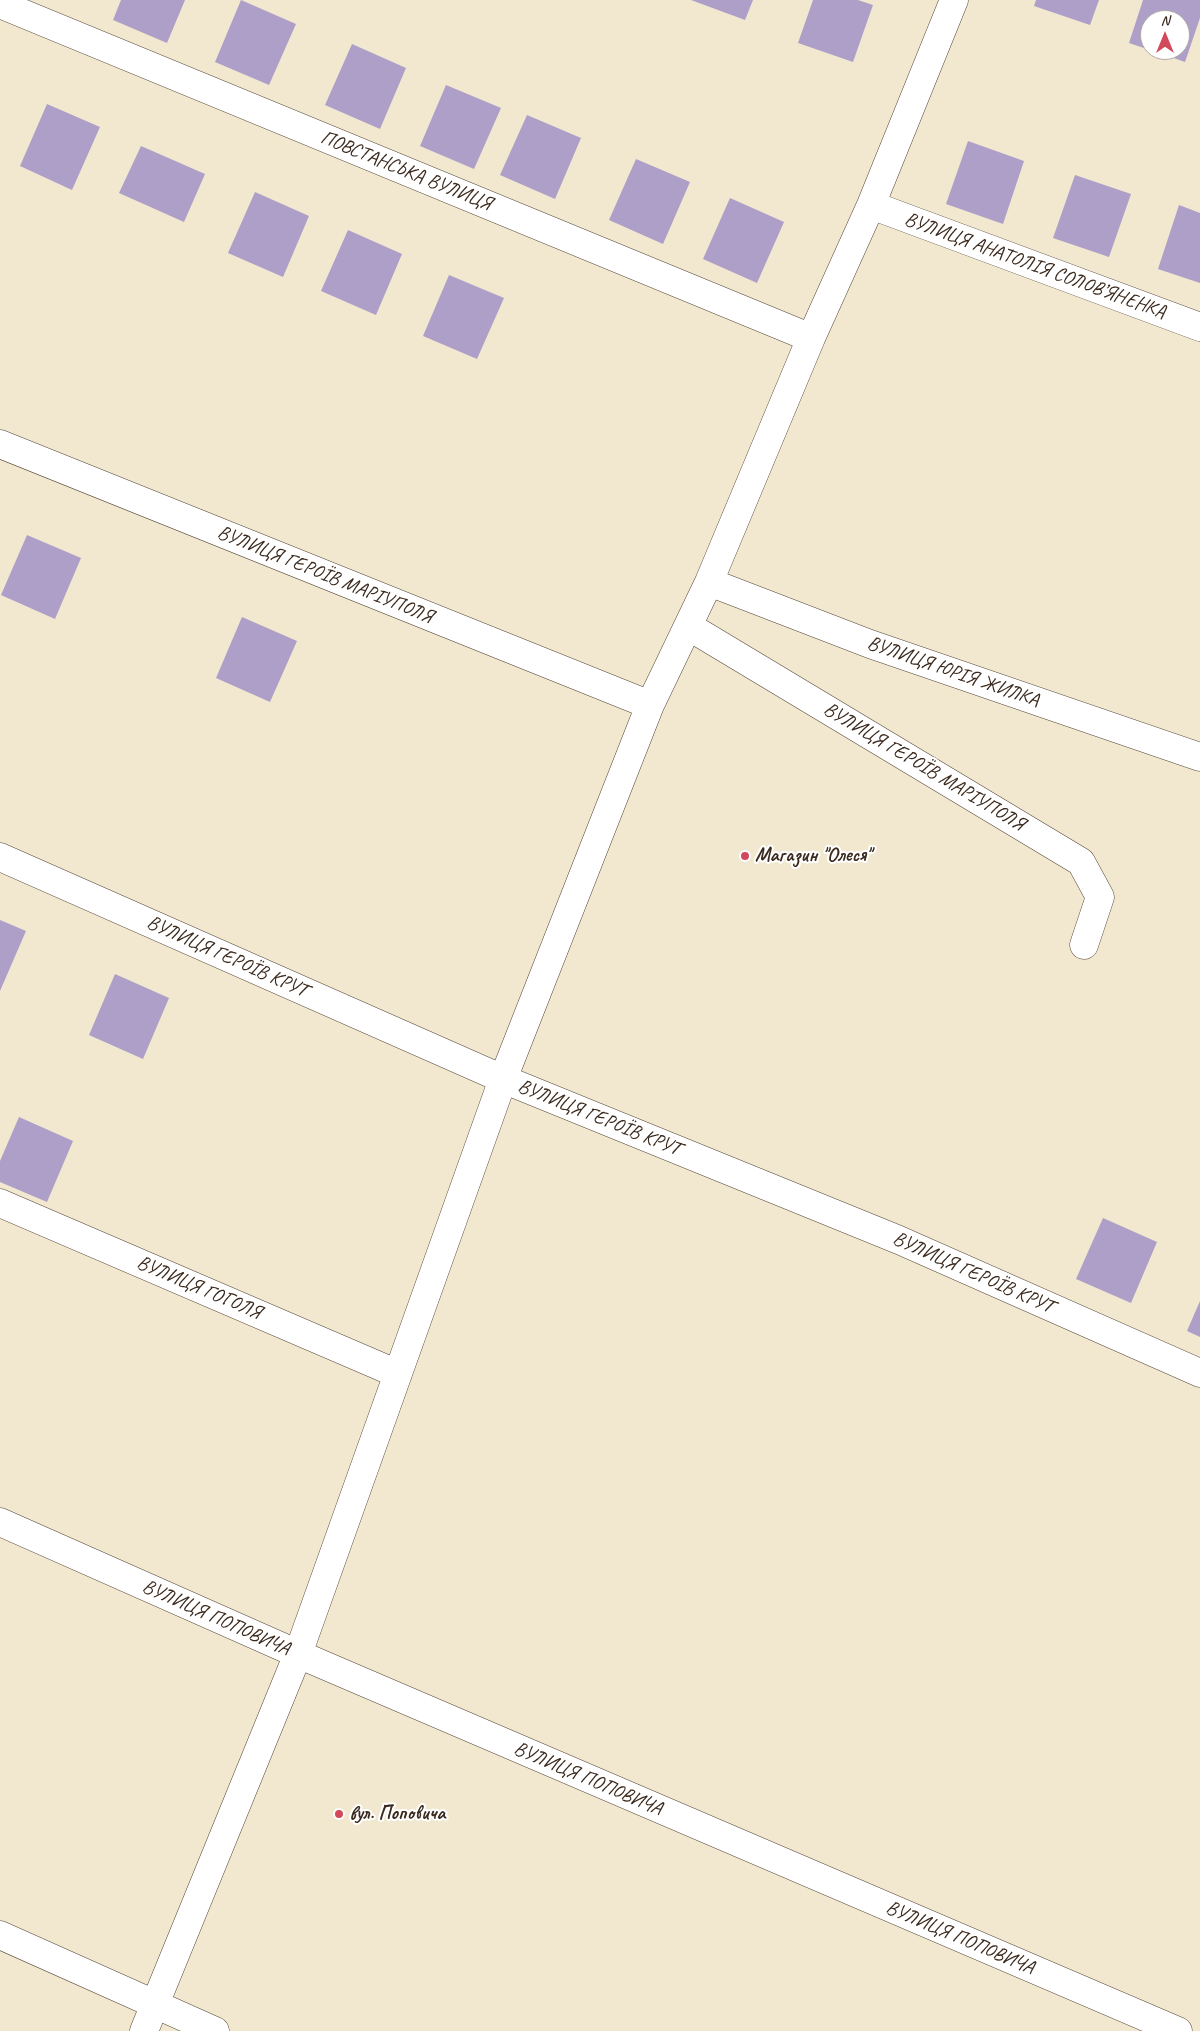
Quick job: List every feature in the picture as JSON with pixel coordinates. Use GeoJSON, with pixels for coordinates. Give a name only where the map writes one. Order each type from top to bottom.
{"type":"FeatureCollection","features":[{"type":"Feature","properties":{"kind":"street"},"geometry":{"type":"LineString","coordinates":[[144,2031],[298,1654],[503,1079],[650,705],[709,582],[811,338],[871,205],[954,0]]}},
{"type":"Feature","properties":{"kind":"street","name":"ПОВСТАНСЬКА ВУЛИЦЯ"},"geometry":{"type":"LineString","coordinates":[[0,4],[811,338]]}},
{"type":"Feature","properties":{"kind":"street","name":"ВУЛИЦЯ АНАТОЛІЯ СОЛОВ’ЯНЕНКА"},"geometry":{"type":"LineString","coordinates":[[871,205],[1200,328]]}},
{"type":"Feature","properties":{"kind":"street","name":"ВУЛИЦЯ ГЕРОЇВ МАРІУПОЛЯ"},"geometry":{"type":"LineString","coordinates":[[0,444],[650,705]]}},
{"type":"Feature","properties":{"kind":"street","name":"ВУЛИЦЯ ЮРІЯ ЖИЛКА"},"geometry":{"type":"LineString","coordinates":[[709,582],[870,644],[1200,757]]}},
{"type":"Feature","properties":{"kind":"street","name":"ВУЛИЦЯ ГЕРОЇВ МАРІУПОЛЯ"},"geometry":{"type":"LineString","coordinates":[[688,626],[1081,862],[1100,897],[1084,945]]}},
{"type":"Feature","properties":{"kind":"street","name":"ВУЛИЦЯ ГЕРОЇВ КРУТ"},"geometry":{"type":"LineString","coordinates":[[0,857],[503,1079],[899,1240],[1200,1373]]}},
{"type":"Feature","properties":{"kind":"street","name":"ВУЛИЦЯ ГОГОЛЯ"},"geometry":{"type":"LineString","coordinates":[[0,1203],[398,1374]]}},
{"type":"Feature","properties":{"kind":"street","name":"ВУЛИЦЯ ПОПОВИЧА"},"geometry":{"type":"LineString","coordinates":[[0,1522],[298,1654],[1178,2031]]}},
{"type":"Feature","properties":{"kind":"street"},"geometry":{"type":"LineString","coordinates":[[0,1935],[155,2006],[215,2031]]}},
{"type":"Feature","properties":{"kind":"building"},"geometry":{"type":"Polygon","coordinates":[[[121,0],[185,0],[167,43],[113,20],[121,0]]]}},
{"type":"Feature","properties":{"kind":"building"},"geometry":{"type":"Polygon","coordinates":[[[241,0],[296,24],[269,85],[215,62],[241,0]]]}},
{"type":"Feature","properties":{"kind":"building"},"geometry":{"type":"Polygon","coordinates":[[[691,0],[753,0],[745,20],[691,0]]]}},
{"type":"Feature","properties":{"kind":"building"},"geometry":{"type":"Polygon","coordinates":[[[813,0],[858,0],[873,5],[853,62],[798,43],[813,0]]]}},
{"type":"Feature","properties":{"kind":"building"},"geometry":{"type":"Polygon","coordinates":[[[1036,0],[1099,0],[1090,25],[1034,6],[1036,0]]]}},
{"type":"Feature","properties":{"kind":"building"},"geometry":{"type":"Polygon","coordinates":[[[1143,0],[1200,0],[1200,18],[1190,47],[1190,10],[1140,10],[1140,47],[1129,43],[1143,0]]]}},
{"type":"Feature","properties":{"kind":"building"},"geometry":{"type":"Polygon","coordinates":[[[352,44],[406,68],[380,129],[325,105],[352,44]]]}},
{"type":"Feature","properties":{"kind":"building"},"geometry":{"type":"Polygon","coordinates":[[[446,85],[501,108],[474,169],[420,146],[446,85]]]}},
{"type":"Feature","properties":{"kind":"building"},"geometry":{"type":"Polygon","coordinates":[[[47,104],[100,127],[72,190],[20,166],[47,104]]]}},
{"type":"Feature","properties":{"kind":"building"},"geometry":{"type":"Polygon","coordinates":[[[527,115],[581,138],[555,199],[500,175],[527,115]]]}},
{"type":"Feature","properties":{"kind":"building"},"geometry":{"type":"Polygon","coordinates":[[[968,141],[1024,161],[1003,224],[946,204],[968,141]]]}},
{"type":"Feature","properties":{"kind":"building"},"geometry":{"type":"Polygon","coordinates":[[[141,146],[205,174],[184,222],[119,193],[141,146]]]}},
{"type":"Feature","properties":{"kind":"building"},"geometry":{"type":"Polygon","coordinates":[[[636,159],[690,182],[663,244],[609,220],[636,159]]]}},
{"type":"Feature","properties":{"kind":"building"},"geometry":{"type":"Polygon","coordinates":[[[1075,175],[1131,194],[1109,257],[1053,238],[1075,175]]]}},
{"type":"Feature","properties":{"kind":"building"},"geometry":{"type":"Polygon","coordinates":[[[255,192],[309,216],[283,277],[228,253],[255,192]]]}},
{"type":"Feature","properties":{"kind":"building"},"geometry":{"type":"Polygon","coordinates":[[[730,198],[784,222],[757,283],[703,259],[730,198]]]}},
{"type":"Feature","properties":{"kind":"building"},"geometry":{"type":"Polygon","coordinates":[[[1179,205],[1200,213],[1200,283],[1158,269],[1179,205]]]}},
{"type":"Feature","properties":{"kind":"building"},"geometry":{"type":"Polygon","coordinates":[[[348,230],[402,254],[376,315],[321,291],[348,230]]]}},
{"type":"Feature","properties":{"kind":"building"},"geometry":{"type":"Polygon","coordinates":[[[449,275],[504,298],[477,359],[423,336],[449,275]]]}},
{"type":"Feature","properties":{"kind":"building"},"geometry":{"type":"Polygon","coordinates":[[[27,535],[81,558],[55,619],[1,595],[27,535]]]}},
{"type":"Feature","properties":{"kind":"building"},"geometry":{"type":"Polygon","coordinates":[[[242,617],[297,641],[270,702],[216,678],[242,617]]]}},
{"type":"Feature","properties":{"kind":"building"},"geometry":{"type":"Polygon","coordinates":[[[0,920],[26,931],[0,991],[0,920]]]}},
{"type":"Feature","properties":{"kind":"building"},"geometry":{"type":"Polygon","coordinates":[[[115,974],[169,998],[143,1059],[89,1035],[115,974]]]}},
{"type":"Feature","properties":{"kind":"building"},"geometry":{"type":"Polygon","coordinates":[[[19,1117],[73,1141],[47,1202],[0,1182],[0,1161],[19,1117]]]}},
{"type":"Feature","properties":{"kind":"building"},"geometry":{"type":"Polygon","coordinates":[[[1103,1218],[1157,1242],[1131,1303],[1076,1279],[1103,1218]]]}},
{"type":"Feature","properties":{"kind":"building"},"geometry":{"type":"Polygon","coordinates":[[[1200,1301],[1200,1337],[1187,1331],[1200,1301]]]}},
{"type":"Feature","properties":{"kind":"place","name":"Магазин \"Олеся\""},"geometry":{"type":"Point","coordinates":[745,856]}},
{"type":"Feature","properties":{"kind":"place","name":"вул. Поповича"},"geometry":{"type":"Point","coordinates":[339,1814]}}]}
